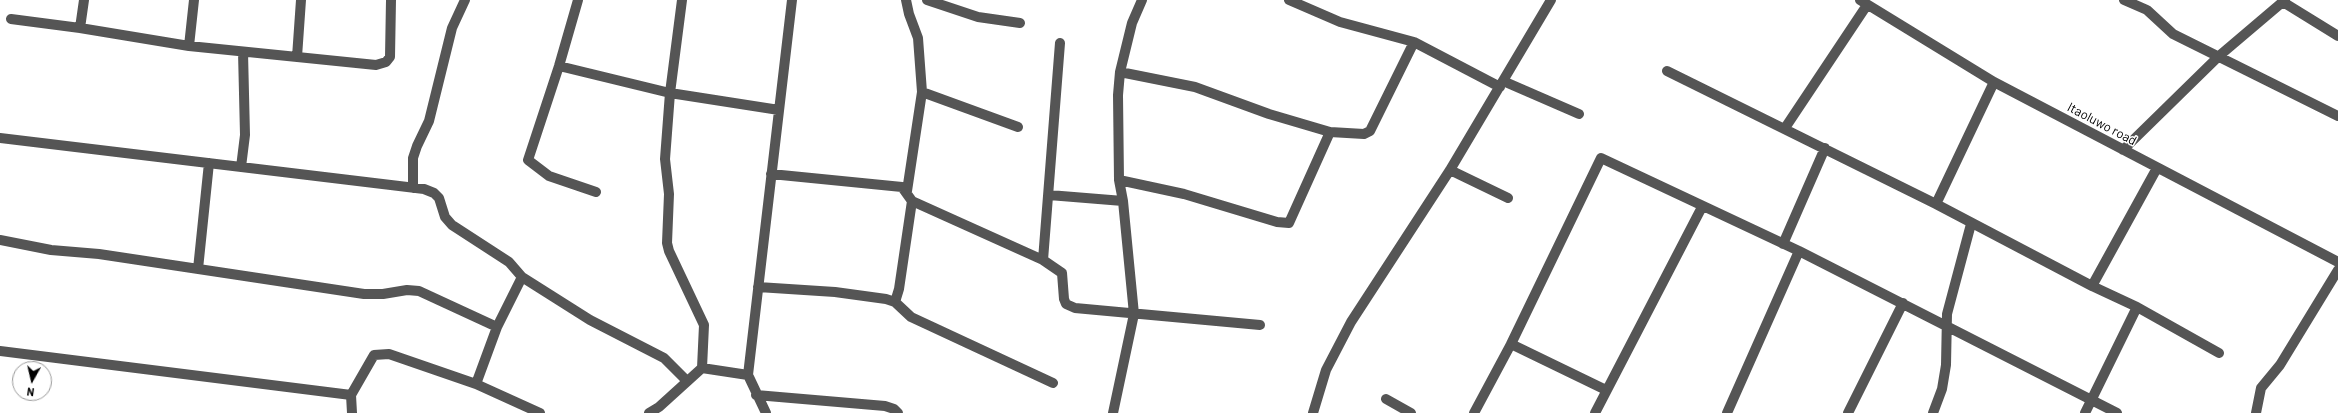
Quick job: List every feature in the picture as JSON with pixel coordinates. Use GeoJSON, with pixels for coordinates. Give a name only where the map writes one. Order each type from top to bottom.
{"type":"FeatureCollection","features":[{"type":"Feature","properties":{"kind":"street"},"geometry":{"type":"LineString","coordinates":[[80,28],[84,0]]}},
{"type":"Feature","properties":{"kind":"street"},"geometry":{"type":"LineString","coordinates":[[190,46],[194,0]]}},
{"type":"Feature","properties":{"kind":"street"},"geometry":{"type":"LineString","coordinates":[[297,57],[301,0]]}},
{"type":"Feature","properties":{"kind":"street"},"geometry":{"type":"LineString","coordinates":[[11,19],[80,28],[190,46],[376,65],[386,62],[390,57],[391,0]]}},
{"type":"Feature","properties":{"kind":"street"},"geometry":{"type":"LineString","coordinates":[[413,188],[414,158],[417,146],[429,121],[452,28],[465,0]]}},
{"type":"Feature","properties":{"kind":"street"},"geometry":{"type":"LineString","coordinates":[[578,0],[559,66],[528,160],[549,176],[596,192]]}},
{"type":"Feature","properties":{"kind":"street"},"geometry":{"type":"LineString","coordinates":[[682,0],[670,93],[665,159],[669,194],[666,243],[704,325],[702,368]]}},
{"type":"Feature","properties":{"kind":"street"},"geometry":{"type":"LineString","coordinates":[[766,413],[756,395],[748,375],[792,0]]}},
{"type":"Feature","properties":{"kind":"street"},"geometry":{"type":"LineString","coordinates":[[906,0],[909,14],[918,38],[922,92],[907,191]]}},
{"type":"Feature","properties":{"kind":"street"},"geometry":{"type":"LineString","coordinates":[[927,0],[978,17],[1020,23]]}},
{"type":"Feature","properties":{"kind":"street"},"geometry":{"type":"LineString","coordinates":[[1113,413],[1134,314],[1123,201],[1118,180],[1120,72],[1132,23],[1142,0]]}},
{"type":"Feature","properties":{"kind":"street"},"geometry":{"type":"LineString","coordinates":[[1289,0],[1340,22],[1414,42],[1502,84],[1579,114]]}},
{"type":"Feature","properties":{"kind":"street"},"geometry":{"type":"LineString","coordinates":[[1313,413],[1326,370],[1350,322],[1450,170],[1551,0]]}},
{"type":"Feature","properties":{"kind":"street"},"geometry":{"type":"LineString","coordinates":[[2124,0],[2147,10],[2173,34],[2338,116]]}},
{"type":"Feature","properties":{"kind":"street"},"geometry":{"type":"LineString","coordinates":[[2123,150],[2219,56],[2284,1],[2338,36]]}},
{"type":"Feature","properties":{"kind":"street"},"geometry":{"type":"LineString","coordinates":[[1785,128],[1864,2]]}},
{"type":"Feature","properties":{"kind":"street","name":"Itaoluwo road"},"geometry":{"type":"LineString","coordinates":[[1864,2],[1994,82],[2338,262]]}},
{"type":"Feature","properties":{"kind":"street"},"geometry":{"type":"LineString","coordinates":[[1120,72],[1195,87],[1269,114],[1330,132],[1364,134],[1370,131],[1414,42]]}},
{"type":"Feature","properties":{"kind":"street"},"geometry":{"type":"LineString","coordinates":[[1043,260],[1060,43]]}},
{"type":"Feature","properties":{"kind":"street"},"geometry":{"type":"LineString","coordinates":[[241,167],[245,134],[244,52]]}},
{"type":"Feature","properties":{"kind":"street"},"geometry":{"type":"LineString","coordinates":[[559,66],[670,93],[779,110]]}},
{"type":"Feature","properties":{"kind":"street"},"geometry":{"type":"LineString","coordinates":[[1667,71],[1826,148],[1936,204],[1972,224],[2137,308],[2219,353]]}},
{"type":"Feature","properties":{"kind":"street"},"geometry":{"type":"LineString","coordinates":[[1936,204],[1994,82]]}},
{"type":"Feature","properties":{"kind":"street"},"geometry":{"type":"LineString","coordinates":[[922,92],[1018,128]]}},
{"type":"Feature","properties":{"kind":"street"},"geometry":{"type":"LineString","coordinates":[[1118,180],[1184,194],[1277,222],[1289,223],[1330,132]]}},
{"type":"Feature","properties":{"kind":"street"},"geometry":{"type":"LineString","coordinates":[[0,138],[413,188],[434,193],[439,198],[445,217],[452,225],[509,262],[522,277],[590,320],[664,358],[686,380]]}},
{"type":"Feature","properties":{"kind":"street"},"geometry":{"type":"LineString","coordinates":[[1783,244],[1826,148]]}},
{"type":"Feature","properties":{"kind":"street"},"geometry":{"type":"LineString","coordinates":[[1474,413],[1511,344],[1601,158],[1702,207],[1799,251],[1947,325],[2117,413]]}},
{"type":"Feature","properties":{"kind":"street"},"geometry":{"type":"LineString","coordinates":[[198,269],[210,163]]}},
{"type":"Feature","properties":{"kind":"street"},"geometry":{"type":"LineString","coordinates":[[2092,286],[2157,168]]}},
{"type":"Feature","properties":{"kind":"street"},"geometry":{"type":"LineString","coordinates":[[1450,170],[1508,198]]}},
{"type":"Feature","properties":{"kind":"street"},"geometry":{"type":"LineString","coordinates":[[771,174],[896,185],[907,191],[912,201],[899,289],[895,302]]}},
{"type":"Feature","properties":{"kind":"street"},"geometry":{"type":"LineString","coordinates":[[1049,195],[1123,201]]}},
{"type":"Feature","properties":{"kind":"street"},"geometry":{"type":"LineString","coordinates":[[912,201],[1043,260],[1062,273],[1064,300],[1070,307],[1260,325]]}},
{"type":"Feature","properties":{"kind":"street"},"geometry":{"type":"LineString","coordinates":[[1595,413],[1702,207]]}},
{"type":"Feature","properties":{"kind":"street"},"geometry":{"type":"LineString","coordinates":[[1933,413],[1942,389],[1946,365],[1948,314],[1972,224]]}},
{"type":"Feature","properties":{"kind":"street"},"geometry":{"type":"LineString","coordinates":[[0,240],[51,250],[99,254],[364,294],[383,294],[407,290],[419,292],[497,327]]}},
{"type":"Feature","properties":{"kind":"street"},"geometry":{"type":"LineString","coordinates":[[1727,413],[1799,251]]}},
{"type":"Feature","properties":{"kind":"street"},"geometry":{"type":"LineString","coordinates":[[2256,413],[2257,402],[2263,385],[2280,364],[2338,270]]}},
{"type":"Feature","properties":{"kind":"street"},"geometry":{"type":"LineString","coordinates":[[476,384],[497,327],[522,277]]}},
{"type":"Feature","properties":{"kind":"street"},"geometry":{"type":"LineString","coordinates":[[758,286],[835,292],[886,299],[895,302],[911,317],[1053,383]]}},
{"type":"Feature","properties":{"kind":"street"},"geometry":{"type":"LineString","coordinates":[[1848,413],[1903,303]]}},
{"type":"Feature","properties":{"kind":"street"},"geometry":{"type":"LineString","coordinates":[[2085,413],[2137,308]]}},
{"type":"Feature","properties":{"kind":"street"},"geometry":{"type":"LineString","coordinates":[[1511,344],[1606,390]]}},
{"type":"Feature","properties":{"kind":"street"},"geometry":{"type":"LineString","coordinates":[[0,351],[350,395]]}},
{"type":"Feature","properties":{"kind":"street"},"geometry":{"type":"LineString","coordinates":[[352,413],[350,395],[374,355],[389,354],[476,384],[540,413]]}},
{"type":"Feature","properties":{"kind":"street"},"geometry":{"type":"LineString","coordinates":[[649,413],[659,407],[686,380],[702,368],[748,375]]}},
{"type":"Feature","properties":{"kind":"street"},"geometry":{"type":"LineString","coordinates":[[756,395],[885,406],[894,409],[898,413]]}},
{"type":"Feature","properties":{"kind":"street"},"geometry":{"type":"LineString","coordinates":[[1386,399],[1411,413]]}}]}
